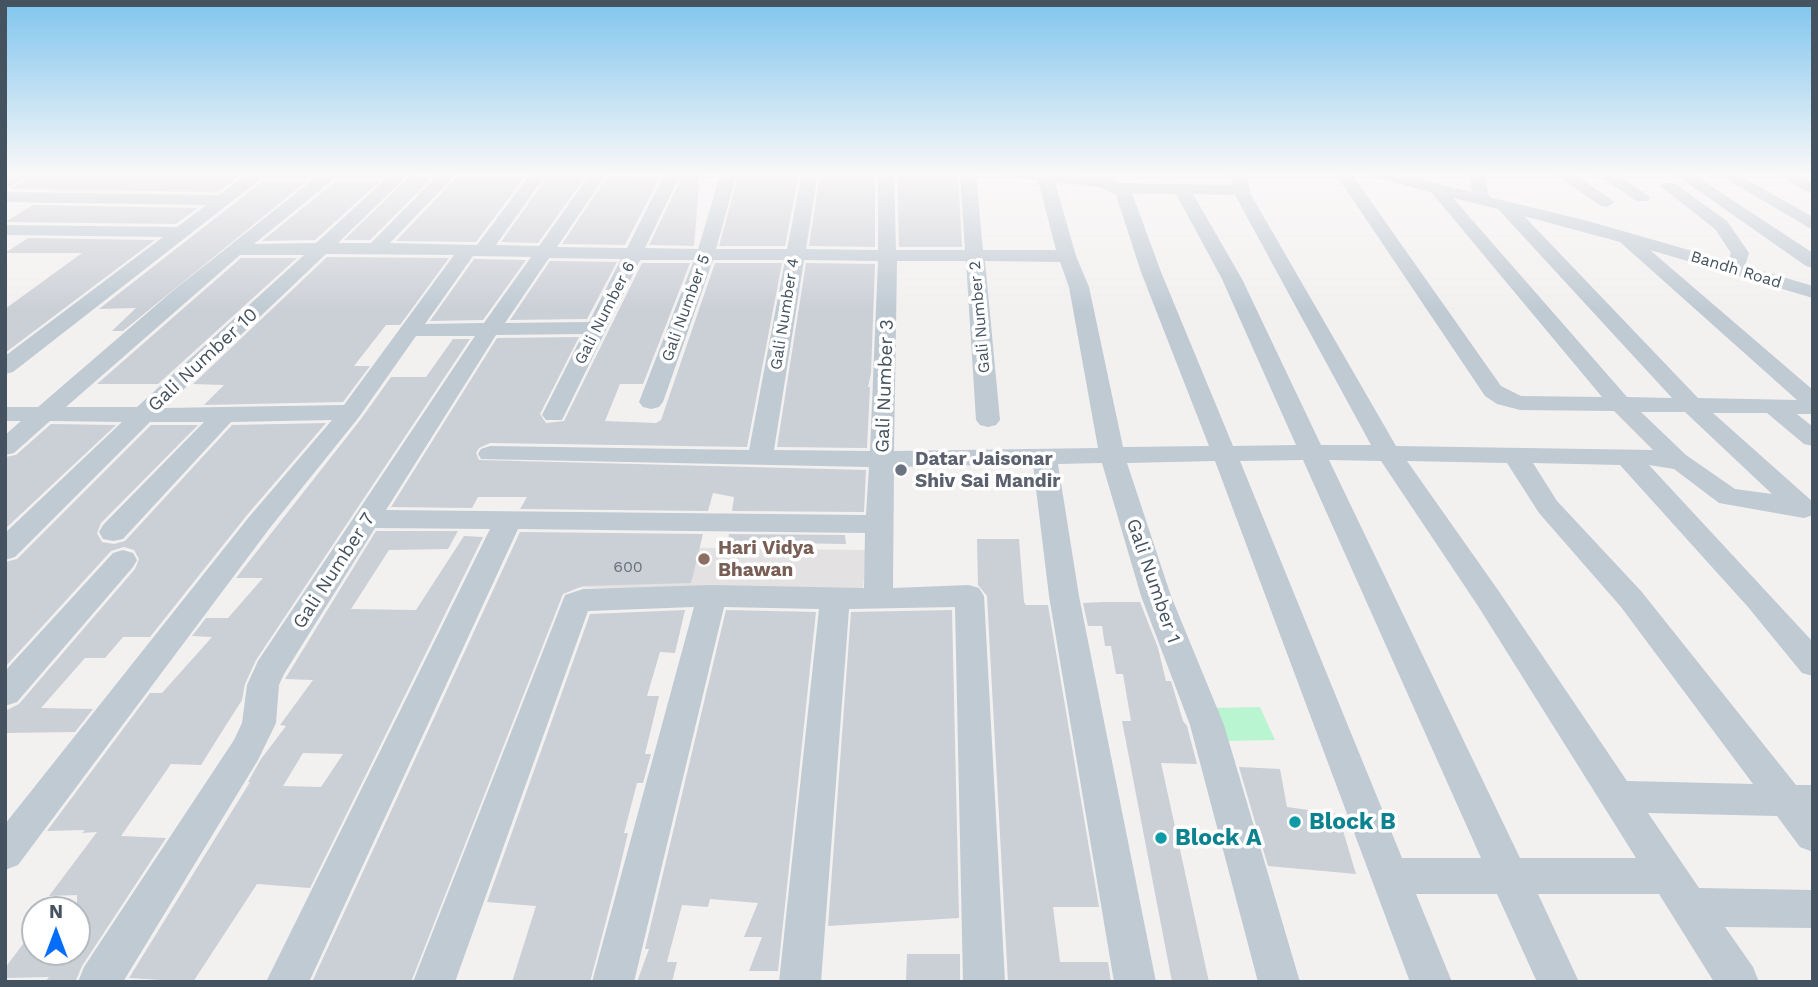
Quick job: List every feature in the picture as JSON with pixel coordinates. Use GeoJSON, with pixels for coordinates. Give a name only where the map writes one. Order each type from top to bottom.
{"type":"FeatureCollection","features":[{"type":"Feature","properties":{"kind":"street"},"geometry":{"type":"LineString","coordinates":[[5,367],[199,219]]}},
{"type":"Feature","properties":{"kind":"street"},"geometry":{"type":"LineString","coordinates":[[5,448],[182,293],[274,219]]}},
{"type":"Feature","properties":{"kind":"street","name":"Gali Number 10"},"geometry":{"type":"LineString","coordinates":[[5,550],[145,414],[354,219]]}},
{"type":"Feature","properties":{"kind":"street"},"geometry":{"type":"LineString","coordinates":[[378,248],[404,219]]}},
{"type":"Feature","properties":{"kind":"street"},"geometry":{"type":"LineString","coordinates":[[5,853],[259,523],[351,412],[411,330],[415,320],[501,219]]}},
{"type":"Feature","properties":{"kind":"street","name":"Gali Number 7"},"geometry":{"type":"LineString","coordinates":[[99,982],[246,750],[258,723],[263,685],[269,670],[489,329],[566,219]]}},
{"type":"Feature","properties":{"kind":"street","name":"Gali Number 6"},"geometry":{"type":"LineString","coordinates":[[554,415],[652,219]]}},
{"type":"Feature","properties":{"kind":"street","name":"Gali Number 5"},"geometry":{"type":"LineString","coordinates":[[651,402],[706,254],[716,219]]}},
{"type":"Feature","properties":{"kind":"street","name":"Gali Number 4"},"geometry":{"type":"LineString","coordinates":[[760,456],[801,219]]}},
{"type":"Feature","properties":{"kind":"street","name":"Gali Number 3"},"geometry":{"type":"LineString","coordinates":[[879,599],[879,524],[888,309],[886,219]]}},
{"type":"Feature","properties":{"kind":"street","name":"Gali Number 2"},"geometry":{"type":"LineString","coordinates":[[971,219],[988,420]]}},
{"type":"Feature","properties":{"kind":"street","name":"Gali Number 1"},"geometry":{"type":"LineString","coordinates":[[1057,219],[1079,287],[1112,455],[1156,596],[1207,725],[1279,982]]}},
{"type":"Feature","properties":{"kind":"street"},"geometry":{"type":"LineString","coordinates":[[1133,219],[1151,272],[1430,982]]}},
{"type":"Feature","properties":{"kind":"street"},"geometry":{"type":"LineString","coordinates":[[1199,219],[1232,279],[1558,982]]}},
{"type":"Feature","properties":{"kind":"street"},"geometry":{"type":"LineString","coordinates":[[1258,219],[1286,276],[1388,453],[1488,598],[1738,982]]}},
{"type":"Feature","properties":{"kind":"street"},"geometry":{"type":"LineString","coordinates":[[1375,219],[1493,391],[1505,399],[1520,403],[1813,407]]}},
{"type":"Feature","properties":{"kind":"street"},"geometry":{"type":"LineString","coordinates":[[1462,219],[1621,405],[1676,459],[1727,497],[1807,512]]}},
{"type":"Feature","properties":{"kind":"street"},"geometry":{"type":"LineString","coordinates":[[1510,219],[1693,407],[1807,512]]}},
{"type":"Feature","properties":{"kind":"street","name":"Bandh Road"},"geometry":{"type":"LineString","coordinates":[[1557,219],[1813,292]]}},
{"type":"Feature","properties":{"kind":"street"},"geometry":{"type":"LineString","coordinates":[[1598,230],[1606,219]]}},
{"type":"Feature","properties":{"kind":"street"},"geometry":{"type":"LineString","coordinates":[[1713,219],[1721,225],[1740,253],[1734,269]]}},
{"type":"Feature","properties":{"kind":"street"},"geometry":{"type":"LineString","coordinates":[[1748,219],[1813,262]]}},
{"type":"Feature","properties":{"kind":"street"},"geometry":{"type":"LineString","coordinates":[[1721,225],[1758,226]]}},
{"type":"Feature","properties":{"kind":"street"},"geometry":{"type":"LineString","coordinates":[[5,230],[183,232]]}},
{"type":"Feature","properties":{"kind":"street"},"geometry":{"type":"LineString","coordinates":[[1624,237],[1813,402]]}},
{"type":"Feature","properties":{"kind":"street"},"geometry":{"type":"LineString","coordinates":[[235,250],[378,248],[636,254],[1067,256]]}},
{"type":"Feature","properties":{"kind":"street"},"geometry":{"type":"LineString","coordinates":[[411,330],[596,328]]}},
{"type":"Feature","properties":{"kind":"street"},"geometry":{"type":"LineString","coordinates":[[1774,407],[1813,439]]}},
{"type":"Feature","properties":{"kind":"street"},"geometry":{"type":"LineString","coordinates":[[5,414],[224,415],[351,412]]}},
{"type":"Feature","properties":{"kind":"street"},"geometry":{"type":"LineString","coordinates":[[5,693],[118,546],[224,415]]}},
{"type":"Feature","properties":{"kind":"street"},"geometry":{"type":"LineString","coordinates":[[490,454],[883,458],[1312,452],[1676,459]]}},
{"type":"Feature","properties":{"kind":"street"},"geometry":{"type":"LineString","coordinates":[[1514,454],[1548,507],[1631,599],[1800,800],[1813,835]]}},
{"type":"Feature","properties":{"kind":"street"},"geometry":{"type":"LineString","coordinates":[[1044,456],[1064,596],[1135,982]]}},
{"type":"Feature","properties":{"kind":"street"},"geometry":{"type":"LineString","coordinates":[[1627,457],[1758,599],[1813,664]]}},
{"type":"Feature","properties":{"kind":"street"},"geometry":{"type":"LineString","coordinates":[[368,519],[879,524]]}},
{"type":"Feature","properties":{"kind":"street"},"geometry":{"type":"LineString","coordinates":[[287,982],[509,519]]}},
{"type":"Feature","properties":{"kind":"street"},"geometry":{"type":"LineString","coordinates":[[435,982],[574,604],[583,600],[712,596],[879,599],[969,596],[984,982]]}},
{"type":"Feature","properties":{"kind":"street"},"geometry":{"type":"LineString","coordinates":[[613,982],[712,596]]}},
{"type":"Feature","properties":{"kind":"street"},"geometry":{"type":"LineString","coordinates":[[800,982],[833,614],[837,599]]}},
{"type":"Feature","properties":{"kind":"street"},"geometry":{"type":"LineString","coordinates":[[1616,796],[1800,800]]}},
{"type":"Feature","properties":{"kind":"street"},"geometry":{"type":"LineString","coordinates":[[1390,876],[1509,876],[1678,892],[1813,909]]}},
{"type":"Feature","properties":{"kind":"shaded area","name":"Hari Vidya Bhawan"},"geometry":{"type":"Polygon","coordinates":[[[549,546],[866,550],[863,590],[532,587],[549,546]]]}},
{"type":"Feature","properties":{"kind":"green space"},"geometry":{"type":"Polygon","coordinates":[[[1260,707],[1275,740],[1223,741],[1212,708],[1260,707]]]}},
{"type":"Feature","properties":{"kind":"building"},"geometry":{"type":"Polygon","coordinates":[[[10,219],[183,219],[176,224],[5,222],[10,219]]]}},
{"type":"Feature","properties":{"kind":"building"},"geometry":{"type":"Polygon","coordinates":[[[214,219],[260,219],[123,331],[112,331],[136,308],[99,309],[214,219]]]}},
{"type":"Feature","properties":{"kind":"building"},"geometry":{"type":"Polygon","coordinates":[[[289,219],[338,219],[315,240],[262,241],[289,219]]]}},
{"type":"Feature","properties":{"kind":"building"},"geometry":{"type":"Polygon","coordinates":[[[366,219],[391,219],[370,240],[344,240],[366,219]]]}},
{"type":"Feature","properties":{"kind":"building"},"geometry":{"type":"Polygon","coordinates":[[[417,219],[493,219],[476,242],[396,241],[417,219]]]}},
{"type":"Feature","properties":{"kind":"building"},"geometry":{"type":"Polygon","coordinates":[[[517,219],[555,219],[538,243],[501,242],[517,219]]]}},
{"type":"Feature","properties":{"kind":"building"},"geometry":{"type":"Polygon","coordinates":[[[579,219],[638,219],[625,245],[562,244],[579,219]]]}},
{"type":"Feature","properties":{"kind":"building"},"geometry":{"type":"Polygon","coordinates":[[[662,219],[696,219],[694,246],[649,245],[662,219]]]}},
{"type":"Feature","properties":{"kind":"building"},"geometry":{"type":"Polygon","coordinates":[[[726,219],[790,219],[785,246],[719,246],[726,219]]]}},
{"type":"Feature","properties":{"kind":"building"},"geometry":{"type":"Polygon","coordinates":[[[813,219],[875,219],[875,247],[809,246],[813,219]]]}},
{"type":"Feature","properties":{"kind":"building"},"geometry":{"type":"Polygon","coordinates":[[[898,219],[960,219],[962,247],[899,247],[898,219]]]}},
{"type":"Feature","properties":{"kind":"building"},"geometry":{"type":"Polygon","coordinates":[[[28,238],[155,240],[5,353],[5,309],[82,253],[5,253],[28,238]]]}},
{"type":"Feature","properties":{"kind":"building"},"geometry":{"type":"Polygon","coordinates":[[[327,257],[449,258],[400,325],[386,325],[354,366],[370,366],[343,402],[204,405],[224,385],[193,384],[327,257]]]}},
{"type":"Feature","properties":{"kind":"building"},"geometry":{"type":"Polygon","coordinates":[[[241,258],[297,258],[158,384],[97,384],[241,258]]]}},
{"type":"Feature","properties":{"kind":"building"},"geometry":{"type":"Polygon","coordinates":[[[474,259],[526,260],[483,320],[430,321],[474,259]]]}},
{"type":"Feature","properties":{"kind":"building"},"geometry":{"type":"Polygon","coordinates":[[[550,261],[617,262],[587,319],[510,320],[550,261]]]}},
{"type":"Feature","properties":{"kind":"building"},"geometry":{"type":"Polygon","coordinates":[[[642,263],[690,263],[643,384],[620,384],[605,421],[656,423],[661,420],[715,263],[782,263],[747,447],[490,443],[479,448],[476,453],[479,460],[866,470],[864,512],[732,511],[734,497],[713,493],[708,511],[520,509],[527,497],[478,497],[472,508],[391,507],[497,338],[579,337],[540,414],[546,423],[564,421],[642,263]]]}},
{"type":"Feature","properties":{"kind":"building"},"geometry":{"type":"Polygon","coordinates":[[[806,263],[875,264],[867,448],[777,447],[806,263]]]}},
{"type":"Feature","properties":{"kind":"building"},"geometry":{"type":"Polygon","coordinates":[[[453,339],[470,339],[256,660],[245,684],[242,700],[201,765],[171,764],[121,836],[166,838],[91,952],[91,896],[49,896],[97,832],[47,831],[150,693],[162,693],[212,637],[192,636],[206,618],[228,618],[263,578],[236,578],[391,377],[426,377],[453,339]]]}},
{"type":"Feature","properties":{"kind":"building"},"geometry":{"type":"Polygon","coordinates":[[[326,423],[247,515],[150,637],[123,637],[105,658],[85,658],[41,708],[93,709],[75,732],[5,733],[5,711],[19,704],[135,569],[139,559],[134,550],[124,547],[111,551],[6,666],[5,562],[17,559],[151,425],[198,425],[101,523],[97,533],[102,542],[114,544],[125,541],[232,425],[326,423]]]}},
{"type":"Feature","properties":{"kind":"building"},"geometry":{"type":"Polygon","coordinates":[[[51,424],[116,425],[5,529],[5,457],[16,455],[51,424]]]}},
{"type":"Feature","properties":{"kind":"building"},"geometry":{"type":"Polygon","coordinates":[[[376,531],[458,531],[448,549],[389,550],[351,609],[416,610],[464,536],[483,537],[310,888],[257,884],[193,982],[129,978],[250,782],[261,759],[286,726],[280,725],[313,680],[285,679],[376,531]],[[303,753],[283,786],[321,787],[343,754],[303,753]]]}},
{"type":"Feature","properties":{"kind":"building"},"geometry":{"type":"Polygon","coordinates":[[[520,532],[703,534],[691,583],[583,586],[563,594],[411,982],[312,982],[520,532]]]}},
{"type":"Feature","properties":{"kind":"building"},"geometry":{"type":"Polygon","coordinates":[[[729,534],[845,535],[846,544],[728,542],[729,534]]]}},
{"type":"Feature","properties":{"kind":"building"},"geometry":{"type":"Polygon","coordinates":[[[977,539],[1019,539],[1024,602],[1026,605],[1048,605],[1099,907],[1053,907],[1060,962],[1108,962],[1111,982],[1008,982],[987,596],[978,585],[977,539]]]}},
{"type":"Feature","properties":{"kind":"building","name":"Block A"},"geometry":{"type":"Polygon","coordinates":[[[1140,602],[1158,648],[1166,681],[1171,681],[1187,726],[1197,764],[1161,763],[1209,982],[1172,982],[1122,721],[1131,721],[1123,674],[1116,674],[1111,646],[1105,646],[1102,626],[1088,626],[1083,603],[1140,602]]]}},
{"type":"Feature","properties":{"kind":"building"},"geometry":{"type":"Polygon","coordinates":[[[685,610],[675,653],[660,652],[647,696],[659,696],[645,754],[651,754],[643,783],[637,783],[624,833],[628,833],[590,982],[512,982],[536,906],[487,902],[590,614],[685,610]]]}},
{"type":"Feature","properties":{"kind":"building"},"geometry":{"type":"Polygon","coordinates":[[[726,610],[816,612],[778,971],[749,971],[762,937],[744,937],[758,903],[710,899],[708,907],[682,905],[667,962],[677,962],[672,982],[637,982],[649,949],[645,949],[726,610]]]}},
{"type":"Feature","properties":{"kind":"building"},"geometry":{"type":"Polygon","coordinates":[[[952,610],[959,918],[828,926],[851,612],[952,610]]]}},
{"type":"Feature","properties":{"kind":"building","name":"Block B"},"geometry":{"type":"Polygon","coordinates":[[[1239,767],[1280,769],[1287,807],[1338,814],[1356,874],[1268,866],[1239,767]]]}},
{"type":"Feature","properties":{"kind":"building"},"geometry":{"type":"Polygon","coordinates":[[[21,947],[21,966],[82,966],[76,980],[46,981],[49,977],[5,978],[5,968],[21,947]]]}},
{"type":"Feature","properties":{"kind":"building"},"geometry":{"type":"Polygon","coordinates":[[[907,954],[960,954],[960,982],[906,982],[907,954]]]}},
{"type":"Feature","properties":{"kind":"place","name":"Datar Jaisonar Shiv Sai Mandir"},"geometry":{"type":"Point","coordinates":[901,470]}},
{"type":"Feature","properties":{"kind":"place","name":"Hari Vidya Bhawan"},"geometry":{"type":"Point","coordinates":[704,559]}},
{"type":"Feature","properties":{"kind":"place","name":"Block B"},"geometry":{"type":"Point","coordinates":[1295,822]}},
{"type":"Feature","properties":{"kind":"place","name":"Block A"},"geometry":{"type":"Point","coordinates":[1161,838]}}]}
